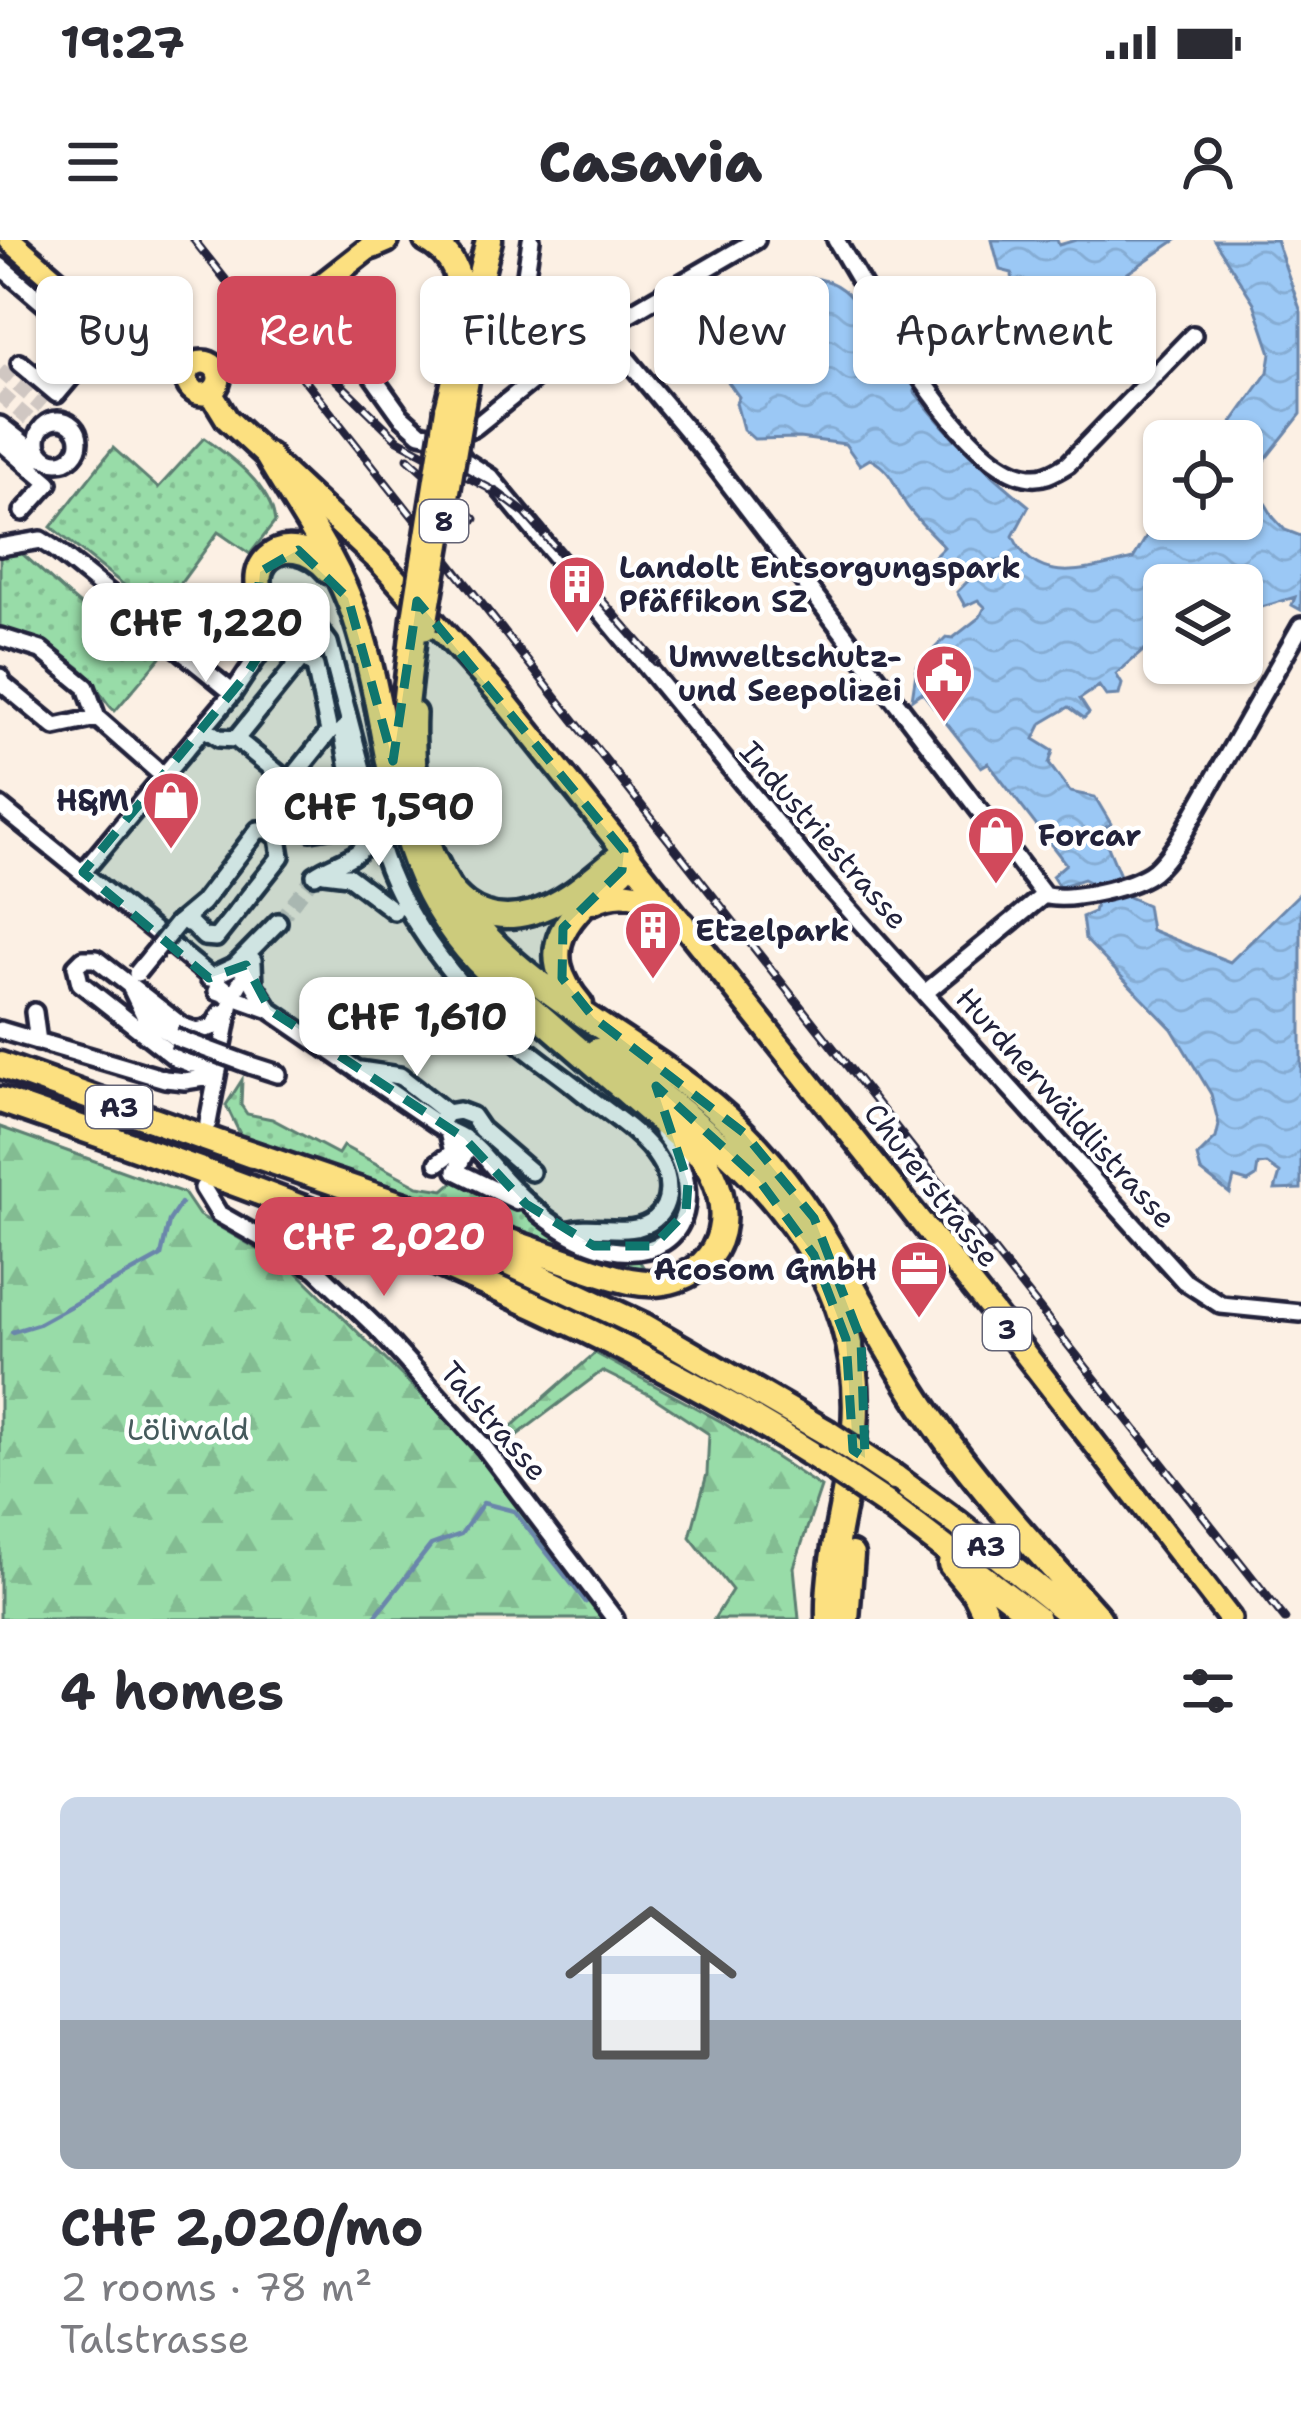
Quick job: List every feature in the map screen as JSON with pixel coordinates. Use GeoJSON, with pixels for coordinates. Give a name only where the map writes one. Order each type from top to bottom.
{"type":"FeatureCollection","features":[{"type":"Feature","properties":{"kind":"highway"},"geometry":{"type":"LineString","coordinates":[[427,240],[447,254],[459,276]]}},
{"type":"Feature","properties":{"kind":"highway"},"geometry":{"type":"LineString","coordinates":[[479,276],[488,240]]}},
{"type":"Feature","properties":{"kind":"highway"},"geometry":{"type":"LineString","coordinates":[[401,817],[400,733],[455,411],[454,384]]}},
{"type":"Feature","properties":{"kind":"highway"},"geometry":{"type":"LineString","coordinates":[[237,1150],[598,1273],[638,1282],[663,1282],[692,1272],[710,1253],[722,1228],[723,1201],[717,1179],[701,1156],[519,1000],[469,952],[435,907],[415,868],[370,671],[348,598],[327,551],[268,456]]}},
{"type":"Feature","properties":{"kind":"highway"},"geometry":{"type":"LineString","coordinates":[[280,624],[261,603],[257,583],[263,565],[282,551],[313,555],[348,598]]}},
{"type":"Feature","properties":{"kind":"highway"},"geometry":{"type":"LineString","coordinates":[[604,1026],[572,995],[559,970],[558,943],[575,912],[622,871],[624,851]]}},
{"type":"Feature","properties":{"kind":"highway"},"geometry":{"type":"LineString","coordinates":[[435,862],[456,904],[492,946],[541,986],[698,1093],[785,1177],[931,1419],[1006,1515],[1099,1619]]}},
{"type":"Feature","properties":{"kind":"highway"},"geometry":{"type":"LineString","coordinates":[[575,912],[607,894],[633,892],[682,924]]}},
{"type":"Feature","properties":{"kind":"highway"},"geometry":{"type":"LineString","coordinates":[[519,1000],[646,1085],[725,1147],[776,1199],[820,1267],[843,1327],[855,1397],[851,1463],[829,1619]]}},
{"type":"Feature","properties":{"kind":"highway","name":"A3"},"geometry":{"type":"LineString","coordinates":[[0,1065],[237,1150],[434,1228],[674,1342],[894,1478],[1076,1619]]}},
{"type":"Feature","properties":{"kind":"highway","name":"A3"},"geometry":{"type":"LineString","coordinates":[[0,1100],[283,1201],[500,1291],[663,1368],[821,1460],[1037,1619]]}},
{"type":"Feature","properties":{"kind":"highway"},"geometry":{"type":"LineString","coordinates":[[828,1242],[857,1324],[868,1405],[846,1619]]}},
{"type":"Feature","properties":{"kind":"highway"},"geometry":{"type":"LineString","coordinates":[[892,1508],[962,1575],[988,1619]]}},
{"type":"Feature","properties":{"kind":"main road"},"geometry":{"type":"LineString","coordinates":[[10,240],[52,276]]}},
{"type":"Feature","properties":{"kind":"main road"},"geometry":{"type":"LineString","coordinates":[[31,240],[73,276]]}},
{"type":"Feature","properties":{"kind":"main road"},"geometry":{"type":"LineString","coordinates":[[455,411],[501,240]]}},
{"type":"Feature","properties":{"kind":"main road"},"geometry":{"type":"LineString","coordinates":[[334,276],[379,242]]}},
{"type":"Feature","properties":{"kind":"main road"},"geometry":{"type":"LineString","coordinates":[[191,384],[193,391],[211,393],[220,378],[215,367],[200,362],[193,368]]}},
{"type":"Feature","properties":{"kind":"main road","name":"3"},"geometry":{"type":"LineString","coordinates":[[211,393],[220,412],[366,548],[461,649],[624,851]]}},
{"type":"Feature","properties":{"kind":"main road"},"geometry":{"type":"LineString","coordinates":[[420,624],[413,763],[420,817],[435,862],[469,904],[485,912],[514,916],[550,904],[624,851]]}},
{"type":"Feature","properties":{"kind":"main road","name":"Churerstrasse"},"geometry":{"type":"LineString","coordinates":[[624,851],[982,1298],[1230,1619]]}},
{"type":"Feature","properties":{"kind":"street"},"geometry":{"type":"LineString","coordinates":[[526,276],[531,240]]}},
{"type":"Feature","properties":{"kind":"street"},"geometry":{"type":"LineString","coordinates":[[630,314],[756,240]]}},
{"type":"Feature","properties":{"kind":"street"},"geometry":{"type":"LineString","coordinates":[[836,240],[925,384],[958,427],[1008,470],[1027,477],[1049,476],[1068,464],[1193,335]]}},
{"type":"Feature","properties":{"kind":"street"},"geometry":{"type":"LineString","coordinates":[[0,266],[96,348],[56,394],[20,363]]}},
{"type":"Feature","properties":{"kind":"street"},"geometry":{"type":"LineString","coordinates":[[630,363],[1044,895],[1057,899],[1083,895],[1155,870],[1179,841],[1301,626]]}},
{"type":"Feature","properties":{"kind":"street"},"geometry":{"type":"LineString","coordinates":[[379,384],[412,427],[427,436],[449,439],[475,427],[529,384]]}},
{"type":"Feature","properties":{"kind":"street"},"geometry":{"type":"LineString","coordinates":[[0,412],[25,432],[46,419]]}},
{"type":"Feature","properties":{"kind":"street"},"geometry":{"type":"LineString","coordinates":[[46,419],[37,445],[49,461]]}},
{"type":"Feature","properties":{"kind":"street"},"geometry":{"type":"LineString","coordinates":[[0,424],[49,461],[63,462],[78,448],[78,433],[46,419]]}},
{"type":"Feature","properties":{"kind":"street","name":"Industriestrasse"},"geometry":{"type":"LineString","coordinates":[[449,439],[465,461],[490,477],[827,885],[926,992]]}},
{"type":"Feature","properties":{"kind":"street"},"geometry":{"type":"LineString","coordinates":[[0,441],[49,483],[23,512]]}},
{"type":"Feature","properties":{"kind":"street"},"geometry":{"type":"LineString","coordinates":[[0,547],[40,541],[56,549],[232,692]]}},
{"type":"Feature","properties":{"kind":"street"},"geometry":{"type":"LineString","coordinates":[[83,872],[204,728],[280,624],[304,618],[324,632],[392,878]]}},
{"type":"Feature","properties":{"kind":"street"},"geometry":{"type":"LineString","coordinates":[[0,637],[41,650],[86,687],[97,718],[163,776]]}},
{"type":"Feature","properties":{"kind":"street"},"geometry":{"type":"LineString","coordinates":[[204,728],[219,738],[236,739],[289,782],[328,732],[315,666],[303,656],[236,739]]}},
{"type":"Feature","properties":{"kind":"street"},"geometry":{"type":"LineString","coordinates":[[0,677],[55,727],[97,718]]}},
{"type":"Feature","properties":{"kind":"street"},"geometry":{"type":"LineString","coordinates":[[310,831],[346,825],[357,811],[342,730],[351,724]]}},
{"type":"Feature","properties":{"kind":"street"},"geometry":{"type":"LineString","coordinates":[[0,806],[220,989],[270,1010],[449,1127],[526,1204]]}},
{"type":"Feature","properties":{"kind":"street"},"geometry":{"type":"LineString","coordinates":[[354,858],[369,838],[374,815]]}},
{"type":"Feature","properties":{"kind":"street"},"geometry":{"type":"LineString","coordinates":[[133,978],[177,924],[202,903],[259,830],[278,838],[281,856],[216,938],[204,937],[189,922],[177,924]]}},
{"type":"Feature","properties":{"kind":"street"},"geometry":{"type":"LineString","coordinates":[[354,858],[362,884]]}},
{"type":"Feature","properties":{"kind":"street"},"geometry":{"type":"LineString","coordinates":[[394,911],[362,884],[337,872],[315,875],[354,858],[373,859],[392,878],[443,958],[494,1020],[621,1124],[662,1165],[668,1190],[661,1212],[636,1228],[591,1226],[567,1231]]}},
{"type":"Feature","properties":{"kind":"street","name":"Hurdnerwäldlistrasse"},"geometry":{"type":"LineString","coordinates":[[1044,895],[926,992],[1184,1281],[1221,1305],[1301,1312]]}},
{"type":"Feature","properties":{"kind":"street"},"geometry":{"type":"LineString","coordinates":[[208,1123],[223,1031],[220,989],[278,922]]}},
{"type":"Feature","properties":{"kind":"street"},"geometry":{"type":"LineString","coordinates":[[169,946],[170,969]]}},
{"type":"Feature","properties":{"kind":"street"},"geometry":{"type":"LineString","coordinates":[[223,1031],[220,989],[230,970],[255,954]]}},
{"type":"Feature","properties":{"kind":"street"},"geometry":{"type":"LineString","coordinates":[[255,954],[254,985],[270,1010]]}},
{"type":"Feature","properties":{"kind":"street"},"geometry":{"type":"LineString","coordinates":[[191,1064],[201,1057],[205,1045],[201,1036],[133,978],[96,958],[82,959],[76,966],[80,983],[177,1059],[191,1064],[216,1070]]}},
{"type":"Feature","properties":{"kind":"street"},"geometry":{"type":"LineString","coordinates":[[133,978],[144,1015],[174,1037]]}},
{"type":"Feature","properties":{"kind":"street"},"geometry":{"type":"LineString","coordinates":[[34,1012],[38,1042]]}},
{"type":"Feature","properties":{"kind":"street"},"geometry":{"type":"LineString","coordinates":[[192,1030],[213,1028],[221,1013]]}},
{"type":"Feature","properties":{"kind":"street"},"geometry":{"type":"LineString","coordinates":[[128,1021],[278,1074]]}},
{"type":"Feature","properties":{"kind":"street"},"geometry":{"type":"LineString","coordinates":[[0,1030],[165,1079],[185,1081],[216,1070]]}},
{"type":"Feature","properties":{"kind":"street"},"geometry":{"type":"LineString","coordinates":[[250,1065],[261,1081]]}},
{"type":"Feature","properties":{"kind":"street"},"geometry":{"type":"LineString","coordinates":[[449,1127],[466,1150],[456,1172],[526,1204],[594,1246],[632,1251],[662,1241],[682,1220],[689,1194],[682,1162],[629,1095]]}},
{"type":"Feature","properties":{"kind":"street"},"geometry":{"type":"LineString","coordinates":[[438,1162],[453,1152],[449,1127],[459,1111],[472,1116],[481,1130],[531,1172]]}},
{"type":"Feature","properties":{"kind":"street","name":"Talstrasse"},"geometry":{"type":"LineString","coordinates":[[203,1189],[219,1214],[316,1269],[375,1326],[485,1448],[614,1619]]}},
{"type":"Feature","properties":{"kind":"highlighted area"},"geometry":{"type":"Polygon","coordinates":[[[298,550],[348,598],[393,761],[417,601],[624,851],[622,870],[563,928],[562,978],[594,1018],[744,1133],[814,1218],[861,1340],[865,1458],[853,1450],[846,1339],[814,1255],[759,1180],[656,1086],[688,1183],[686,1212],[653,1246],[594,1246],[526,1204],[464,1138],[270,1010],[246,965],[209,978],[83,872],[247,674],[278,624],[258,595],[260,572],[298,550]]]}},
{"type":"Feature","properties":{"kind":"green space"},"geometry":{"type":"Polygon","coordinates":[[[204,438],[258,485],[275,522],[250,554],[218,532],[159,613],[51,527],[113,448],[158,488],[204,438]]]}},
{"type":"Feature","properties":{"kind":"green space"},"geometry":{"type":"Polygon","coordinates":[[[19,551],[108,627],[148,648],[166,651],[115,711],[77,665],[0,626],[0,554],[19,551]]]}},
{"type":"Feature","properties":{"kind":"green space"},"geometry":{"type":"Polygon","coordinates":[[[242,1080],[241,1105],[247,1114],[272,1119],[338,1154],[343,1146],[418,1186],[444,1190],[458,1178],[489,1190],[573,1243],[636,1256],[648,1274],[613,1268],[241,1136],[226,1105],[242,1080]]]}},
{"type":"Feature","properties":{"kind":"green space","name":"Löliwald"},"geometry":{"type":"Polygon","coordinates":[[[0,1127],[184,1193],[199,1215],[297,1272],[476,1449],[606,1619],[0,1619],[0,1127]]]}},
{"type":"Feature","properties":{"kind":"green space"},"geometry":{"type":"Polygon","coordinates":[[[595,1353],[722,1422],[821,1487],[794,1567],[799,1619],[714,1619],[732,1590],[690,1537],[707,1474],[709,1434],[650,1395],[602,1371],[512,1439],[505,1432],[595,1353]]]}},
{"type":"Feature","properties":{"kind":"water"},"geometry":{"type":"Polygon","coordinates":[[[992,240],[1057,240],[1059,245],[1076,240],[1176,240],[1123,276],[1012,276],[1000,270],[992,240]]]}},
{"type":"Feature","properties":{"kind":"water"},"geometry":{"type":"Polygon","coordinates":[[[1214,240],[1276,240],[1301,312],[1301,414],[1263,462],[1263,420],[1234,420],[1268,372],[1271,353],[1254,303],[1214,240]]]}},
{"type":"Feature","properties":{"kind":"water"},"geometry":{"type":"Polygon","coordinates":[[[829,282],[850,297],[853,384],[916,384],[915,392],[954,438],[1029,506],[1013,536],[1035,563],[1049,569],[1081,570],[1133,559],[1145,540],[1263,540],[1263,500],[1285,530],[1301,536],[1301,610],[1292,605],[1295,597],[1263,607],[1263,564],[1143,564],[1143,651],[1116,674],[1122,684],[1119,695],[1106,696],[1099,686],[1080,699],[1089,713],[1084,718],[1069,707],[1042,723],[1034,739],[1053,751],[1049,764],[1070,792],[1095,797],[1111,824],[1101,830],[1129,897],[1147,905],[1151,930],[1230,962],[1301,892],[1301,1189],[1275,1190],[1280,1173],[1267,1164],[1258,1165],[1256,1177],[1248,1182],[1234,1178],[1230,1194],[1201,1171],[1197,1157],[1216,1138],[1219,1125],[1211,1094],[1172,1029],[1085,939],[1082,917],[1094,912],[1097,900],[1091,883],[1083,879],[1059,887],[1052,876],[1066,864],[988,763],[981,767],[922,692],[912,699],[917,666],[946,637],[953,638],[980,617],[985,607],[978,600],[965,606],[957,592],[970,579],[951,559],[943,565],[935,556],[944,547],[913,514],[877,463],[870,459],[860,465],[845,444],[754,439],[743,429],[736,403],[739,397],[730,384],[829,384],[829,282]]]}},
{"type":"Feature","properties":{"kind":"waterway"},"geometry":{"type":"LineString","coordinates":[[12,1332],[38,1324],[161,1256],[169,1221],[181,1203]]}},
{"type":"Feature","properties":{"kind":"waterway"},"geometry":{"type":"LineString","coordinates":[[373,1619],[431,1545],[461,1534],[483,1503],[514,1511],[586,1602]]}},
{"type":"Feature","properties":{"kind":"tunnel"},"geometry":{"type":"LineString","coordinates":[[0,370],[43,407]]}},
{"type":"Feature","properties":{"kind":"tunnel"},"geometry":{"type":"LineString","coordinates":[[0,394],[31,421]]}},
{"type":"Feature","properties":{"kind":"tunnel"},"geometry":{"type":"LineString","coordinates":[[278,922],[315,875]]}},
{"type":"Feature","properties":{"kind":"railway"},"geometry":{"type":"LineString","coordinates":[[194,240],[1285,1619]]}},
{"type":"Feature","properties":{"kind":"railway"},"geometry":{"type":"LineString","coordinates":[[340,384],[398,440],[498,493],[526,514],[656,662]]}},
{"type":"Feature","properties":{"kind":"railway"},"geometry":{"type":"LineString","coordinates":[[408,458],[475,519]]}},
{"type":"Feature","properties":{"kind":"place","name":"Landolt Entsorgungspark Pfäffikon SZ"},"geometry":{"type":"Point","coordinates":[577,635]}},
{"type":"Feature","properties":{"kind":"place","name":"Umweltschutz- und Seepolizei"},"geometry":{"type":"Point","coordinates":[944,724]}},
{"type":"Feature","properties":{"kind":"place","name":"H&M"},"geometry":{"type":"Point","coordinates":[171,851]}},
{"type":"Feature","properties":{"kind":"place","name":"Forcar"},"geometry":{"type":"Point","coordinates":[996,886]}},
{"type":"Feature","properties":{"kind":"place","name":"Etzelpark"},"geometry":{"type":"Point","coordinates":[653,981]}},
{"type":"Feature","properties":{"kind":"place","name":"Acosom GmbH"},"geometry":{"type":"Point","coordinates":[919,1320]}}]}
